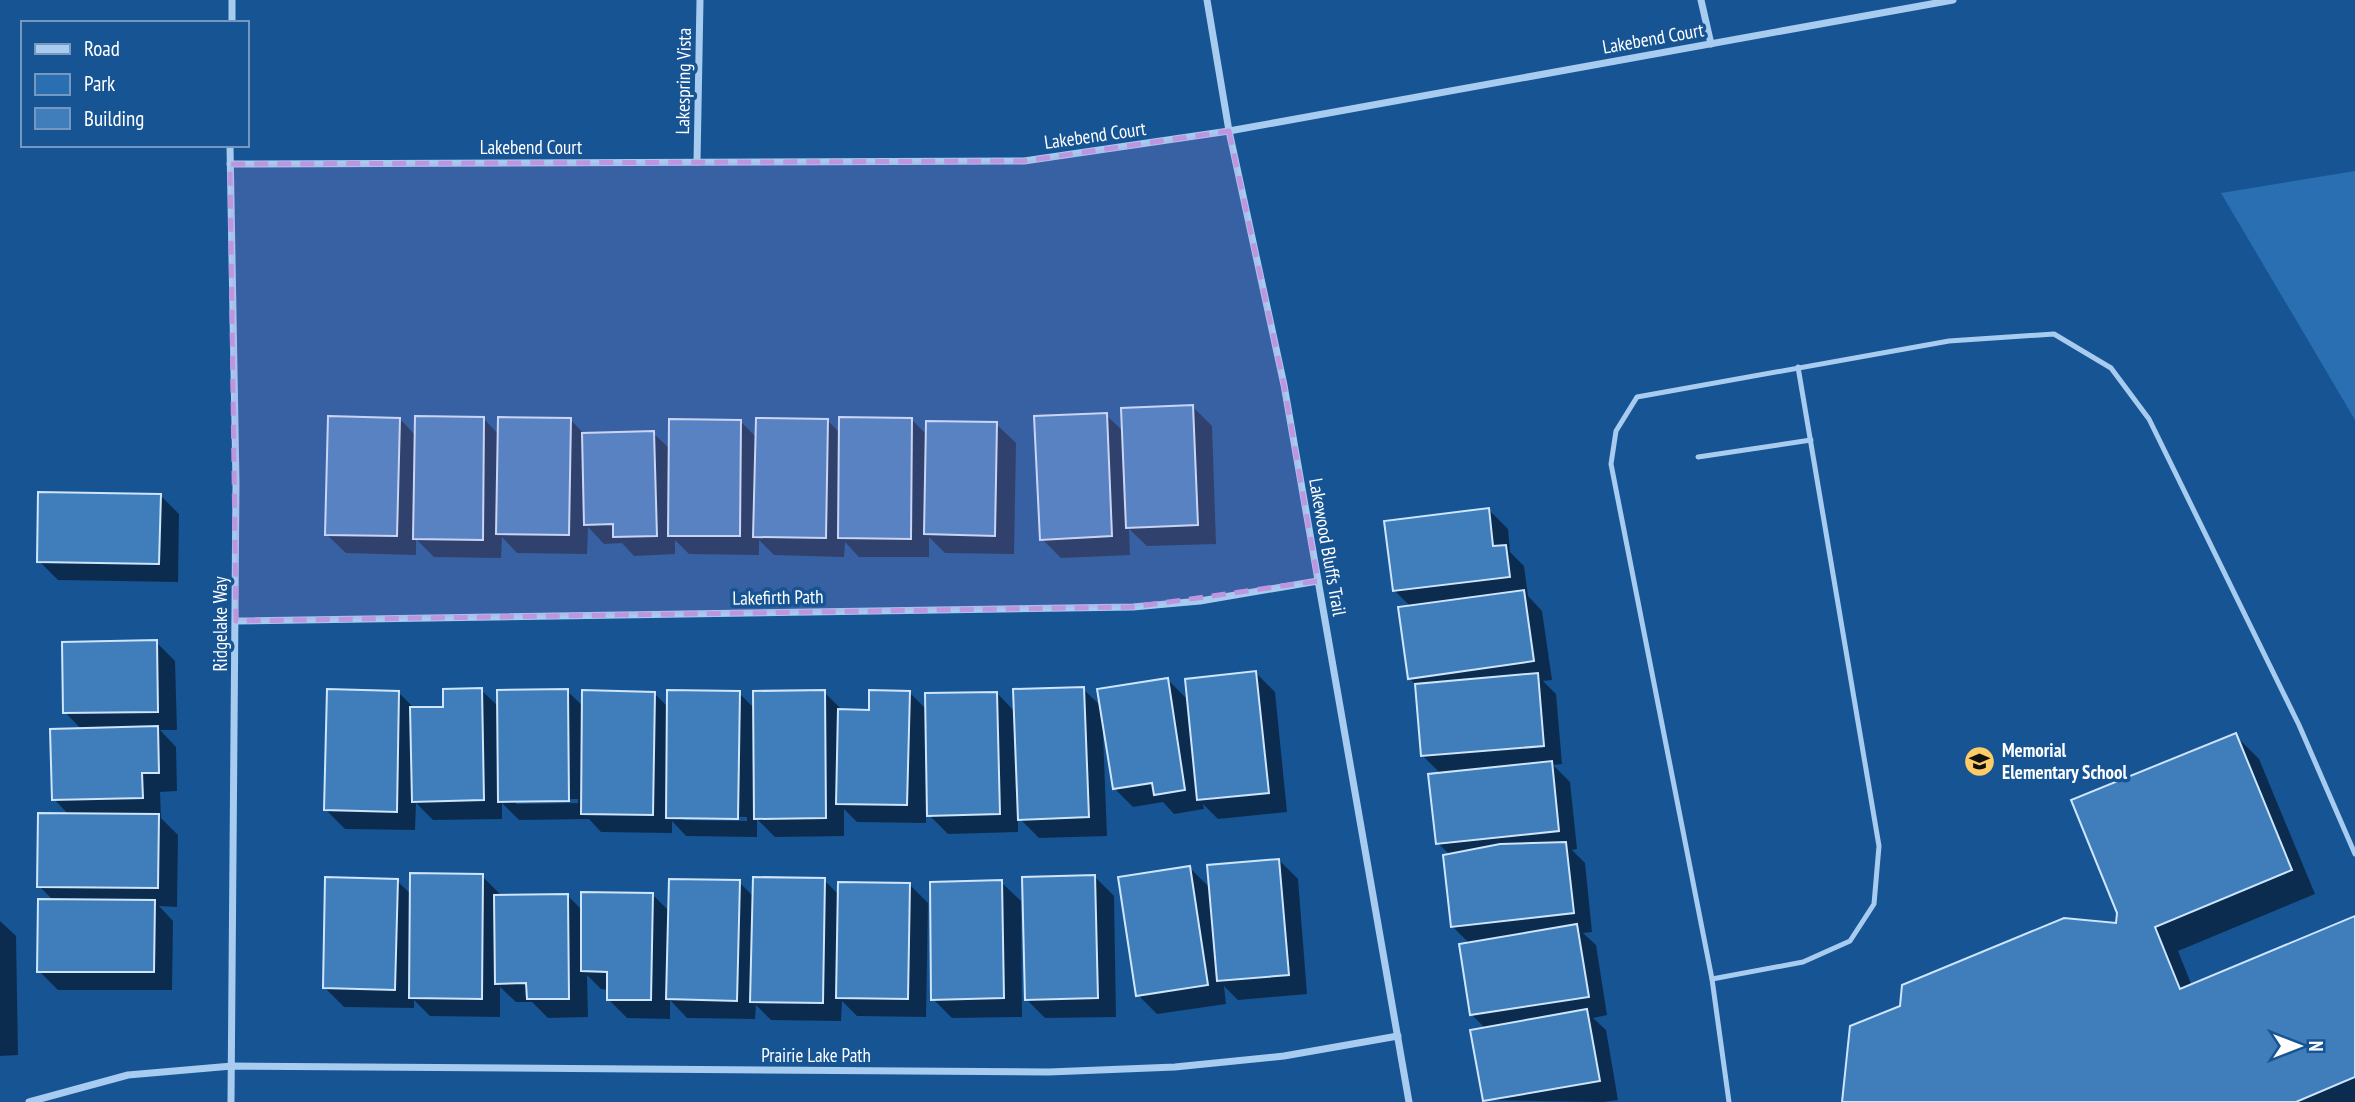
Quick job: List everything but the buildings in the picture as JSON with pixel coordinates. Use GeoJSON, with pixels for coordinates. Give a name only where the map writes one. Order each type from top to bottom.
{"type":"FeatureCollection","features":[{"type":"Feature","properties":{"kind":"street"},"geometry":{"type":"LineString","coordinates":[[232,0],[232,21]]}},
{"type":"Feature","properties":{"kind":"street","name":"Lakespring Vista"},"geometry":{"type":"LineString","coordinates":[[697,162],[700,0]]}},
{"type":"Feature","properties":{"kind":"street","name":"Lakewood Bluffs Trail"},"geometry":{"type":"LineString","coordinates":[[1207,0],[1229,131],[1284,385],[1409,1102]]}},
{"type":"Feature","properties":{"kind":"street"},"geometry":{"type":"LineString","coordinates":[[1701,0],[1711,44]]}},
{"type":"Feature","properties":{"kind":"street","name":"Lakebend Court"},"geometry":{"type":"LineString","coordinates":[[230,164],[1024,162],[1229,131],[1952,0]]}},
{"type":"Feature","properties":{"kind":"street","name":"Ridgelake Way"},"geometry":{"type":"LineString","coordinates":[[230,147],[236,469],[231,1102]]}},
{"type":"Feature","properties":{"kind":"street","name":"Lakefirth Path"},"geometry":{"type":"LineString","coordinates":[[236,621],[1133,607],[1200,601],[1318,581]]}},
{"type":"Feature","properties":{"kind":"street","name":"Prairie Lake Path"},"geometry":{"type":"LineString","coordinates":[[29,1102],[128,1075],[232,1066],[1049,1072],[1175,1067],[1284,1056],[1398,1036]]}},
{"type":"Feature","properties":{"kind":"lane"},"geometry":{"type":"LineString","coordinates":[[1729,1102],[1712,979],[1611,464],[1616,431],[1637,397],[1949,341],[2054,334],[2111,368],[2149,419],[2300,725],[2355,854]]}},
{"type":"Feature","properties":{"kind":"lane"},"geometry":{"type":"LineString","coordinates":[[1712,979],[1803,962],[1850,941],[1874,904],[1879,846],[1798,367]]}},
{"type":"Feature","properties":{"kind":"lane"},"geometry":{"type":"LineString","coordinates":[[1698,457],[1811,440]]}},
{"type":"Feature","properties":{"kind":"highlighted area"},"geometry":{"type":"Polygon","coordinates":[[[1229,131],[1284,385],[1318,581],[1133,607],[236,621],[230,164],[1024,161],[1229,131]]]}},
{"type":"Feature","properties":{"kind":"green space"},"geometry":{"type":"Polygon","coordinates":[[[2355,171],[2355,420],[2221,193],[2355,171]]]}},
{"type":"Feature","properties":{"kind":"place","name":"Memorial Elementary School"},"geometry":{"type":"Point","coordinates":[1979,761]}}]}
